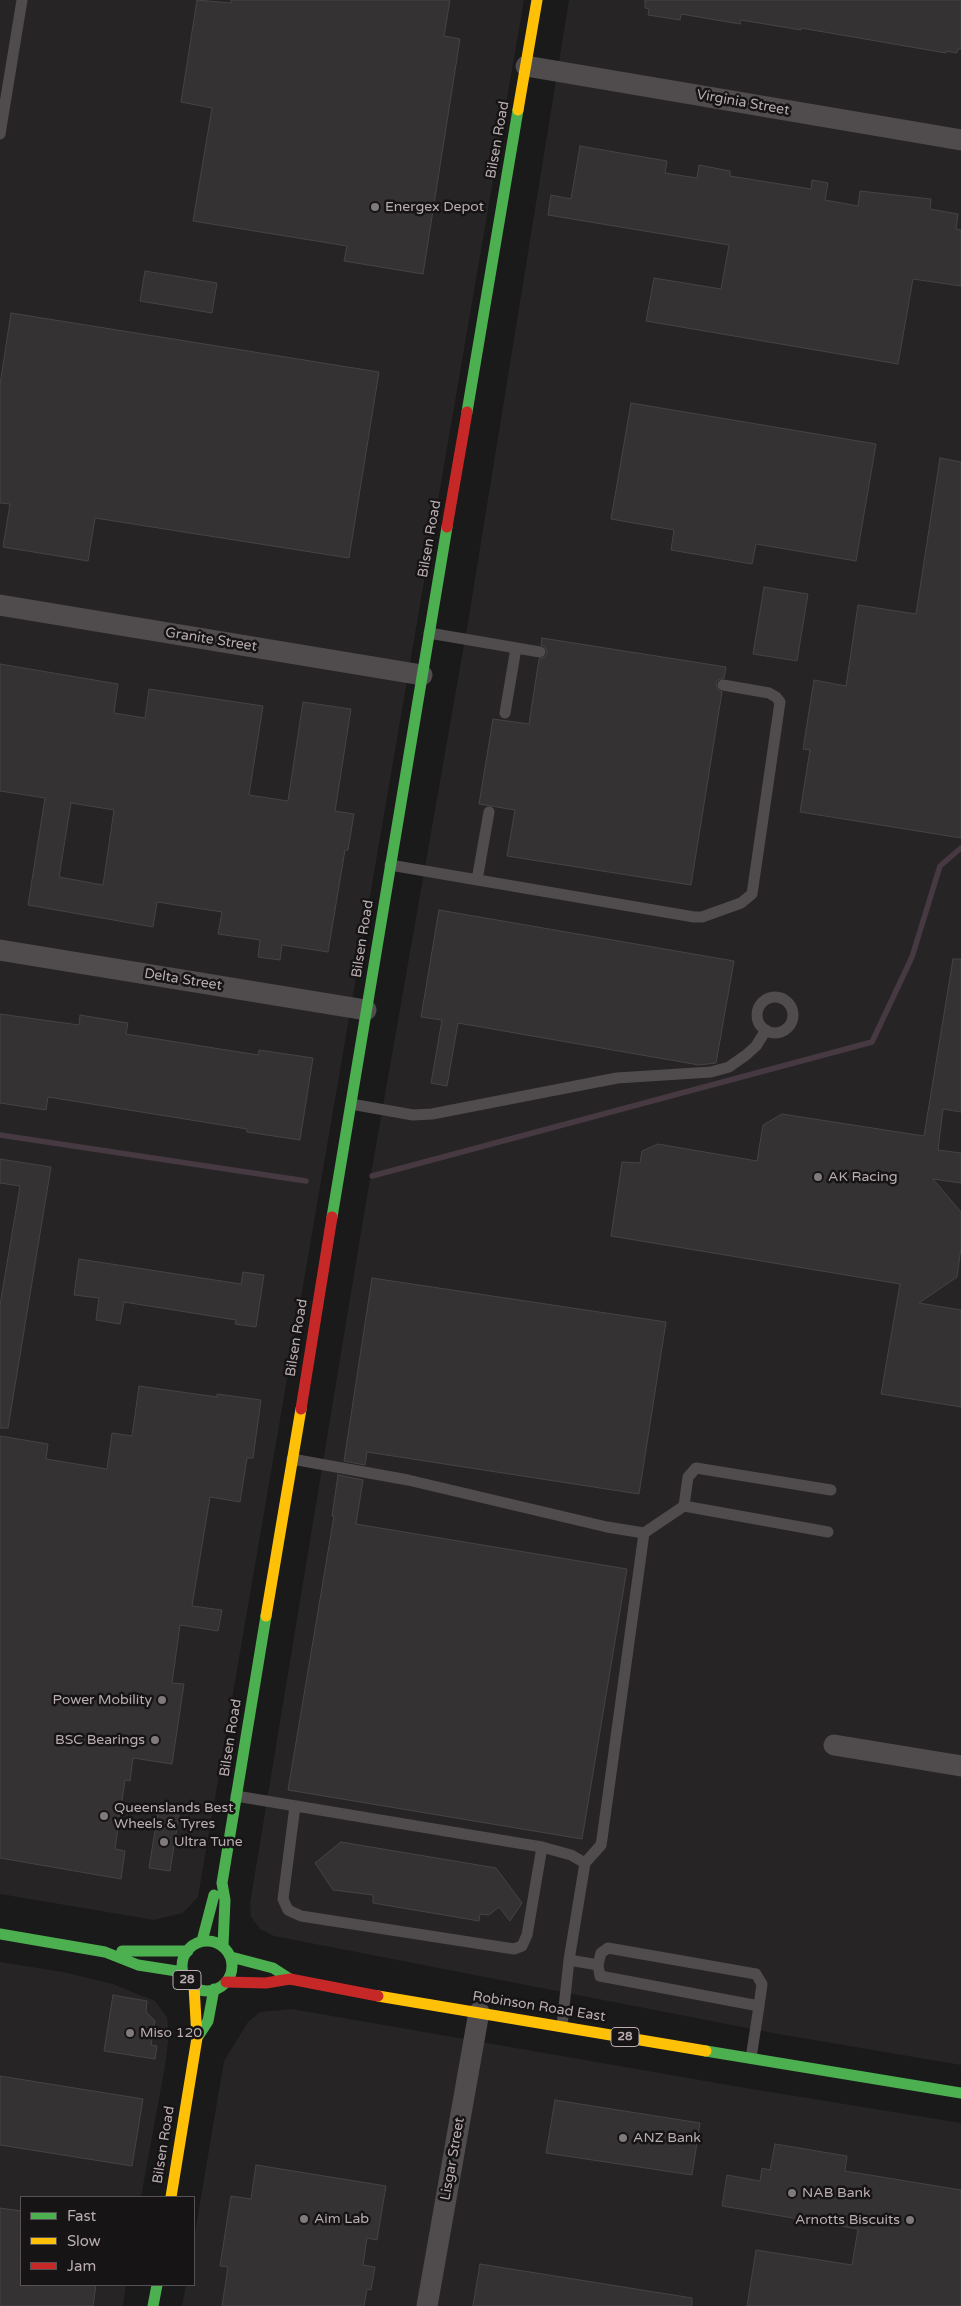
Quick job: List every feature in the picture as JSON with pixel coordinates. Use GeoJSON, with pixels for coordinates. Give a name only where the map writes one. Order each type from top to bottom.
{"type":"FeatureCollection","features":[{"type":"Feature","properties":{"kind":"street","name":"Bilsen Road"},"geometry":{"type":"LineString","coordinates":[[223,1946],[225,1900],[222,1883],[236,1796],[390,865],[537,0]]}},
{"type":"Feature","properties":{"kind":"street","name":"Virginia Street"},"geometry":{"type":"LineString","coordinates":[[526,66],[961,140]]}},
{"type":"Feature","properties":{"kind":"street","name":"Granite Street"},"geometry":{"type":"LineString","coordinates":[[0,605],[422,675]]}},
{"type":"Feature","properties":{"kind":"street","name":"Delta Street"},"geometry":{"type":"LineString","coordinates":[[0,950],[366,1010]]}},
{"type":"Feature","properties":{"kind":"street"},"geometry":{"type":"LineString","coordinates":[[834,1745],[961,1766]]}},
{"type":"Feature","properties":{"kind":"street","name":"Bilsen Road"},"geometry":{"type":"LineString","coordinates":[[202,1941],[212,1897],[222,1883]]}},
{"type":"Feature","properties":{"kind":"street","name":"28"},"geometry":{"type":"LineString","coordinates":[[0,1934],[105,1952],[138,1965],[183,1972]]}},
{"type":"Feature","properties":{"kind":"street"},"geometry":{"type":"LineString","coordinates":[[202,1941],[217,1942],[223,1946],[231,1957],[232,1966],[226,1982]]}},
{"type":"Feature","properties":{"kind":"street","name":"28"},"geometry":{"type":"LineString","coordinates":[[202,1941],[188,1951],[182,1965],[183,1972],[194,1986],[200,1990],[214,1990],[226,1982]]}},
{"type":"Feature","properties":{"kind":"street","name":"28"},"geometry":{"type":"LineString","coordinates":[[105,1952],[140,1950],[188,1951]]}},
{"type":"Feature","properties":{"kind":"street","name":"Robinson Road East"},"geometry":{"type":"LineString","coordinates":[[231,1957],[273,1968],[290,1979]]}},
{"type":"Feature","properties":{"kind":"street","name":"Robinson Road East"},"geometry":{"type":"LineString","coordinates":[[226,1982],[266,1983],[290,1979],[961,2093]]}},
{"type":"Feature","properties":{"kind":"street","name":"Bilsen Road"},"geometry":{"type":"LineString","coordinates":[[170,2196],[197,2038],[193,1999],[194,1986]]}},
{"type":"Feature","properties":{"kind":"street","name":"Bilsen Road"},"geometry":{"type":"LineString","coordinates":[[197,2038],[208,2021],[214,1990]]}},
{"type":"Feature","properties":{"kind":"street","name":"Lisgar Street"},"geometry":{"type":"LineString","coordinates":[[426,2306],[479,2012]]}},
{"type":"Feature","properties":{"kind":"street"},"geometry":{"type":"LineString","coordinates":[[153,2306],[157,2286]]}},
{"type":"Feature","properties":{"kind":"lane"},"geometry":{"type":"LineString","coordinates":[[0,134],[22,0]]}},
{"type":"Feature","properties":{"kind":"lane"},"geometry":{"type":"LineString","coordinates":[[429,633],[540,652]]}},
{"type":"Feature","properties":{"kind":"lane"},"geometry":{"type":"LineString","coordinates":[[505,713],[516,648]]}},
{"type":"Feature","properties":{"kind":"lane"},"geometry":{"type":"LineString","coordinates":[[390,865],[694,917],[748,900],[752,894],[780,702],[769,693],[723,685]]}},
{"type":"Feature","properties":{"kind":"lane"},"geometry":{"type":"LineString","coordinates":[[477,880],[489,812]]}},
{"type":"Feature","properties":{"kind":"lane"},"geometry":{"type":"LineString","coordinates":[[350,1104],[413,1115],[432,1114],[617,1078],[711,1072],[729,1067],[746,1055],[756,1046],[766,1030]]}},
{"type":"Feature","properties":{"kind":"lane"},"geometry":{"type":"LineString","coordinates":[[292,1459],[408,1480],[607,1527],[644,1533],[684,1506],[828,1532]]}},
{"type":"Feature","properties":{"kind":"lane"},"geometry":{"type":"LineString","coordinates":[[684,1506],[688,1477],[696,1468],[830,1490]]}},
{"type":"Feature","properties":{"kind":"lane"},"geometry":{"type":"LineString","coordinates":[[562,2026],[569,1960],[585,1863],[601,1845],[602,1839],[644,1533]]}},
{"type":"Feature","properties":{"kind":"lane"},"geometry":{"type":"LineString","coordinates":[[236,1796],[542,1847],[571,1855],[585,1863]]}},
{"type":"Feature","properties":{"kind":"lane"},"geometry":{"type":"LineString","coordinates":[[295,1806],[283,1899],[288,1910],[301,1916],[514,1949],[522,1946],[527,1935],[542,1847]]}},
{"type":"Feature","properties":{"kind":"lane"},"geometry":{"type":"LineString","coordinates":[[751,2058],[759,2006],[762,1984],[756,1974],[608,1948],[601,1953],[598,1965],[600,1976],[759,2006]]}},
{"type":"Feature","properties":{"kind":"lane"},"geometry":{"type":"LineString","coordinates":[[569,1960],[598,1965]]}},
{"type":"Feature","properties":{"kind":"shaded area"},"geometry":{"type":"Polygon","coordinates":[[[0,0],[524,0],[198,1897],[183,1913],[154,1920],[0,1894],[0,0]]]}},
{"type":"Feature","properties":{"kind":"shaded area"},"geometry":{"type":"Polygon","coordinates":[[[569,0],[961,0],[961,2065],[778,2034],[274,1936],[260,1929],[251,1917],[250,1903],[365,1208],[468,622],[569,0]]]}},
{"type":"Feature","properties":{"kind":"shaded area"},"geometry":{"type":"Polygon","coordinates":[[[0,1962],[63,1972],[113,1984],[155,2001],[167,2017],[169,2034],[141,2196],[20,2196],[20,2286],[126,2286],[123,2306],[0,2306],[0,1962]]]}},
{"type":"Feature","properties":{"kind":"shaded area"},"geometry":{"type":"Polygon","coordinates":[[[292,2009],[740,2087],[961,2123],[961,2306],[182,2306],[186,2286],[195,2286],[195,2232],[224,2061],[248,2022],[260,2012],[292,2009]]]}},
{"type":"Feature","properties":{"kind":"building"},"geometry":{"type":"Polygon","coordinates":[[[197,0],[231,3],[231,0],[450,0],[444,36],[460,39],[423,274],[344,261],[347,246],[193,221],[212,108],[181,102],[197,0]]]}},
{"type":"Feature","properties":{"kind":"building"},"geometry":{"type":"Polygon","coordinates":[[[645,0],[961,0],[961,49],[958,49],[957,53],[946,51],[946,53],[801,28],[801,30],[741,20],[740,24],[681,14],[680,20],[648,15],[649,9],[645,8],[645,0]]]}},
{"type":"Feature","properties":{"kind":"building"},"geometry":{"type":"Polygon","coordinates":[[[580,146],[667,161],[665,173],[697,178],[699,165],[730,171],[730,176],[811,189],[812,180],[828,183],[825,200],[858,206],[860,191],[931,199],[930,209],[958,214],[956,229],[961,230],[961,286],[913,279],[898,364],[646,321],[654,278],[721,289],[729,245],[548,215],[551,195],[571,199],[580,146]]]}},
{"type":"Feature","properties":{"kind":"building"},"geometry":{"type":"Polygon","coordinates":[[[145,271],[217,283],[212,313],[140,301],[145,271]]]}},
{"type":"Feature","properties":{"kind":"building"},"geometry":{"type":"Polygon","coordinates":[[[11,313],[379,372],[349,558],[95,518],[88,561],[3,547],[10,504],[0,503],[0,385],[11,313]]]}},
{"type":"Feature","properties":{"kind":"building"},"geometry":{"type":"Polygon","coordinates":[[[631,403],[876,444],[856,561],[756,544],[752,564],[671,550],[674,530],[611,519],[631,403]]]}},
{"type":"Feature","properties":{"kind":"building"},"geometry":{"type":"Polygon","coordinates":[[[940,458],[961,462],[961,838],[800,812],[810,750],[803,749],[814,680],[846,686],[858,605],[916,614],[940,458]]]}},
{"type":"Feature","properties":{"kind":"building"},"geometry":{"type":"Polygon","coordinates":[[[764,587],[808,594],[797,661],[753,654],[764,587]]]}},
{"type":"Feature","properties":{"kind":"building"},"geometry":{"type":"Polygon","coordinates":[[[542,638],[726,667],[724,678],[718,680],[716,684],[718,690],[722,692],[691,885],[507,856],[515,810],[479,804],[493,719],[529,724],[539,659],[545,657],[547,653],[545,647],[541,645],[542,638]]]}},
{"type":"Feature","properties":{"kind":"building"},"geometry":{"type":"Polygon","coordinates":[[[0,664],[118,684],[114,713],[145,718],[149,689],[263,706],[249,795],[288,801],[303,702],[351,709],[335,811],[354,814],[348,850],[345,850],[328,952],[282,945],[280,960],[258,957],[260,940],[218,934],[222,912],[157,902],[153,927],[28,905],[45,798],[0,791],[0,664]],[[71,803],[59,877],[103,885],[114,810],[71,803]]]}},
{"type":"Feature","properties":{"kind":"building"},"geometry":{"type":"Polygon","coordinates":[[[439,910],[734,961],[716,1063],[699,1065],[458,1023],[447,1086],[431,1083],[442,1020],[421,1017],[439,910]]]}},
{"type":"Feature","properties":{"kind":"building"},"geometry":{"type":"Polygon","coordinates":[[[953,959],[961,959],[961,1112],[943,1109],[938,1150],[961,1153],[961,1183],[933,1179],[961,1212],[961,1248],[957,1277],[919,1303],[961,1310],[961,1407],[881,1394],[900,1284],[611,1236],[622,1162],[640,1163],[642,1151],[658,1144],[757,1161],[763,1125],[782,1114],[924,1136],[953,959]]]}},
{"type":"Feature","properties":{"kind":"building"},"geometry":{"type":"Polygon","coordinates":[[[0,1014],[79,1025],[80,1015],[128,1023],[126,1034],[258,1055],[259,1050],[313,1058],[300,1140],[247,1132],[247,1129],[48,1097],[46,1110],[0,1103],[0,1014]]]}},
{"type":"Feature","properties":{"kind":"building"},"geometry":{"type":"Polygon","coordinates":[[[0,1159],[51,1167],[8,1428],[0,1428],[0,1305],[20,1186],[0,1183],[0,1159]]]}},
{"type":"Feature","properties":{"kind":"building"},"geometry":{"type":"Polygon","coordinates":[[[79,1259],[241,1284],[243,1272],[264,1275],[256,1327],[235,1324],[236,1320],[124,1302],[120,1324],[96,1320],[99,1298],[74,1295],[79,1259]]]}},
{"type":"Feature","properties":{"kind":"building"},"geometry":{"type":"Polygon","coordinates":[[[372,1278],[666,1322],[639,1494],[367,1452],[365,1465],[344,1461],[372,1278]]]}},
{"type":"Feature","properties":{"kind":"building"},"geometry":{"type":"Polygon","coordinates":[[[139,1386],[217,1397],[217,1394],[261,1400],[253,1458],[247,1458],[240,1502],[210,1497],[192,1606],[222,1610],[218,1631],[180,1625],[172,1683],[184,1684],[172,1764],[133,1758],[130,1781],[125,1780],[115,1849],[125,1851],[121,1879],[0,1858],[0,1436],[48,1444],[46,1459],[107,1469],[112,1433],[132,1436],[139,1386]]]}},
{"type":"Feature","properties":{"kind":"building"},"geometry":{"type":"Polygon","coordinates":[[[338,1475],[363,1480],[356,1524],[627,1569],[582,1839],[288,1790],[334,1516],[332,1516],[338,1475]]]}},
{"type":"Feature","properties":{"kind":"building","name":"Ultra Tune"},"geometry":{"type":"Polygon","coordinates":[[[158,1812],[179,1815],[170,1871],[149,1868],[158,1812]]]}},
{"type":"Feature","properties":{"kind":"building"},"geometry":{"type":"Polygon","coordinates":[[[341,1842],[496,1868],[522,1903],[510,1921],[499,1907],[489,1915],[480,1914],[479,1921],[373,1903],[373,1895],[333,1890],[315,1863],[341,1842]]]}},
{"type":"Feature","properties":{"kind":"building","name":"Miso 120"},"geometry":{"type":"Polygon","coordinates":[[[113,1995],[147,2001],[146,2012],[155,2021],[151,2045],[157,2046],[155,2059],[104,2051],[113,1995]]]}},
{"type":"Feature","properties":{"kind":"building"},"geometry":{"type":"Polygon","coordinates":[[[0,2076],[143,2099],[132,2166],[0,2145],[0,2076]]]}},
{"type":"Feature","properties":{"kind":"building","name":"ANZ Bank"},"geometry":{"type":"Polygon","coordinates":[[[555,2100],[700,2123],[692,2175],[546,2153],[555,2100]]]}},
{"type":"Feature","properties":{"kind":"building","name":"Arnotts Biscuits"},"geometry":{"type":"Polygon","coordinates":[[[775,2144],[847,2156],[845,2171],[961,2190],[961,2306],[747,2306],[756,2250],[852,2265],[858,2229],[722,2206],[727,2175],[760,2181],[762,2168],[770,2170],[775,2144]]]}},
{"type":"Feature","properties":{"kind":"building","name":"Aim Lab"},"geometry":{"type":"Polygon","coordinates":[[[256,2165],[386,2186],[377,2240],[367,2238],[363,2265],[375,2267],[371,2290],[367,2289],[364,2306],[222,2306],[228,2267],[220,2266],[231,2196],[251,2199],[256,2165]]]}},
{"type":"Feature","properties":{"kind":"building"},"geometry":{"type":"Polygon","coordinates":[[[0,2208],[20,2211],[20,2286],[96,2286],[93,2306],[0,2306],[0,2208]]]}},
{"type":"Feature","properties":{"kind":"building"},"geometry":{"type":"Polygon","coordinates":[[[480,2264],[692,2298],[692,2306],[473,2306],[480,2264]]]}},
{"type":"Feature","properties":{"kind":"waterway"},"geometry":{"type":"LineString","coordinates":[[372,1176],[872,1042],[912,957],[940,866],[961,848]]}},
{"type":"Feature","properties":{"kind":"waterway"},"geometry":{"type":"LineString","coordinates":[[0,1135],[306,1181]]}},
{"type":"Feature","properties":{"kind":"traffic: fast"},"geometry":{"type":"LineString","coordinates":[[467,412],[518,110]]}},
{"type":"Feature","properties":{"kind":"traffic: fast"},"geometry":{"type":"LineString","coordinates":[[332,1217],[447,527]]}},
{"type":"Feature","properties":{"kind":"traffic: fast"},"geometry":{"type":"LineString","coordinates":[[223,1946],[225,1900],[222,1883],[266,1616]]}},
{"type":"Feature","properties":{"kind":"traffic: fast"},"geometry":{"type":"LineString","coordinates":[[202,1941],[214,1895]]}},
{"type":"Feature","properties":{"kind":"traffic: fast"},"geometry":{"type":"LineString","coordinates":[[0,1934],[105,1952],[138,1965],[183,1972]]}},
{"type":"Feature","properties":{"kind":"traffic: fast"},"geometry":{"type":"LineString","coordinates":[[207,1941],[221,1945],[228,1952],[232,1966],[228,1980],[221,1987],[207,1991],[193,1987],[186,1980],[182,1966],[186,1952],[193,1945],[207,1941]]}},
{"type":"Feature","properties":{"kind":"traffic: fast"},"geometry":{"type":"LineString","coordinates":[[122,1951],[188,1951]]}},
{"type":"Feature","properties":{"kind":"traffic: fast"},"geometry":{"type":"LineString","coordinates":[[231,1957],[273,1968],[290,1979]]}},
{"type":"Feature","properties":{"kind":"traffic: fast"},"geometry":{"type":"LineString","coordinates":[[199,2035],[208,2021],[214,1989]]}},
{"type":"Feature","properties":{"kind":"traffic: fast"},"geometry":{"type":"LineString","coordinates":[[706,2051],[961,2093]]}},
{"type":"Feature","properties":{"kind":"traffic: fast"},"geometry":{"type":"LineString","coordinates":[[153,2306],[157,2286]]}},
{"type":"Feature","properties":{"kind":"traffic: slow"},"geometry":{"type":"LineString","coordinates":[[518,110],[537,0]]}},
{"type":"Feature","properties":{"kind":"traffic: slow"},"geometry":{"type":"LineString","coordinates":[[266,1616],[301,1409]]}},
{"type":"Feature","properties":{"kind":"traffic: slow"},"geometry":{"type":"LineString","coordinates":[[171,2196],[197,2038],[194,1986]]}},
{"type":"Feature","properties":{"kind":"traffic: slow"},"geometry":{"type":"LineString","coordinates":[[378,1996],[706,2051]]}},
{"type":"Feature","properties":{"kind":"traffic: jam"},"geometry":{"type":"LineString","coordinates":[[447,527],[467,412]]}},
{"type":"Feature","properties":{"kind":"traffic: jam"},"geometry":{"type":"LineString","coordinates":[[301,1409],[332,1217]]}},
{"type":"Feature","properties":{"kind":"traffic: jam"},"geometry":{"type":"LineString","coordinates":[[226,1982],[266,1983],[290,1979],[378,1996]]}},
{"type":"Feature","properties":{"kind":"place","name":"Energex Depot"},"geometry":{"type":"Point","coordinates":[375,207]}},
{"type":"Feature","properties":{"kind":"place","name":"AK Racing"},"geometry":{"type":"Point","coordinates":[818,1177]}},
{"type":"Feature","properties":{"kind":"place","name":"Power Mobility"},"geometry":{"type":"Point","coordinates":[162,1700]}},
{"type":"Feature","properties":{"kind":"place","name":"BSC Bearings"},"geometry":{"type":"Point","coordinates":[155,1740]}},
{"type":"Feature","properties":{"kind":"place","name":"Queenslands Best Wheels & Tyres"},"geometry":{"type":"Point","coordinates":[104,1816]}},
{"type":"Feature","properties":{"kind":"place","name":"Ultra Tune"},"geometry":{"type":"Point","coordinates":[164,1842]}},
{"type":"Feature","properties":{"kind":"place","name":"Miso 120"},"geometry":{"type":"Point","coordinates":[130,2033]}},
{"type":"Feature","properties":{"kind":"place","name":"ANZ Bank"},"geometry":{"type":"Point","coordinates":[623,2138]}},
{"type":"Feature","properties":{"kind":"place","name":"NAB Bank"},"geometry":{"type":"Point","coordinates":[792,2193]}},
{"type":"Feature","properties":{"kind":"place","name":"Aim Lab"},"geometry":{"type":"Point","coordinates":[304,2219]}},
{"type":"Feature","properties":{"kind":"place","name":"Arnotts Biscuits"},"geometry":{"type":"Point","coordinates":[910,2220]}}]}
